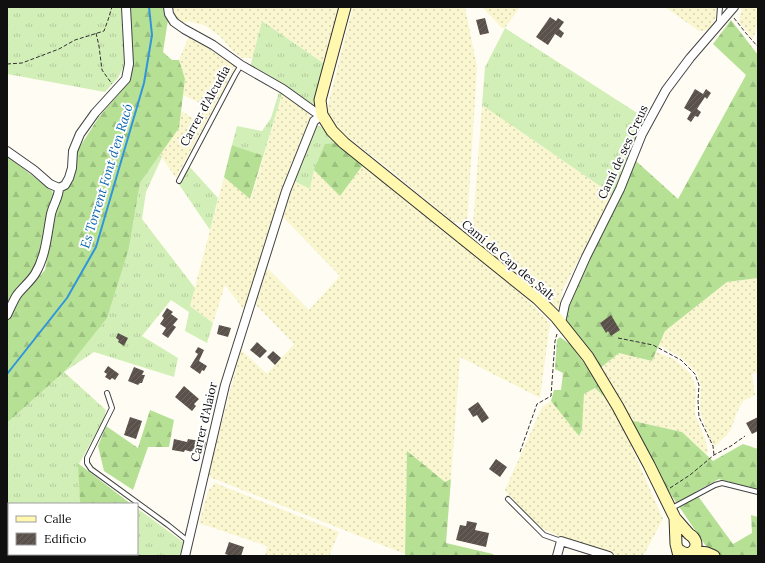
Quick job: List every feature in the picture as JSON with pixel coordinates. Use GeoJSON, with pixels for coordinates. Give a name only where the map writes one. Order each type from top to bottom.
{"type":"FeatureCollection","features":[{"type":"Feature","properties":{"kind":"street"},"geometry":{"type":"LineString","coordinates":[[59,188],[65,185],[70,178],[73,151],[80,134],[95,113],[126,79],[129,64],[126,7]]}},
{"type":"Feature","properties":{"kind":"street"},"geometry":{"type":"LineString","coordinates":[[168,7],[169,14],[174,22],[213,45],[241,65]]}},
{"type":"Feature","properties":{"kind":"street"},"geometry":{"type":"LineString","coordinates":[[322,115],[320,100],[345,7]]}},
{"type":"Feature","properties":{"kind":"street","name":"Camí de ses Creus"},"geometry":{"type":"LineString","coordinates":[[561,323],[565,304],[586,257],[620,189],[642,134],[666,90],[690,58],[732,10]]}},
{"type":"Feature","properties":{"kind":"street","name":"Carrer d'Alcudia"},"geometry":{"type":"LineString","coordinates":[[241,65],[283,89]]}},
{"type":"Feature","properties":{"kind":"street","name":"Camí de Cap des Salt"},"geometry":{"type":"LineString","coordinates":[[283,89],[315,112],[322,115],[332,131],[344,143],[538,299],[561,323],[588,357],[618,407],[673,513],[686,548],[711,555]]}},
{"type":"Feature","properties":{"kind":"street","name":"Carrer d'Alaior"},"geometry":{"type":"LineString","coordinates":[[185,556],[224,384],[286,192],[314,121],[322,115]]}},
{"type":"Feature","properties":{"kind":"street"},"geometry":{"type":"LineString","coordinates":[[7,151],[34,170],[50,184],[59,188]]}},
{"type":"Feature","properties":{"kind":"street"},"geometry":{"type":"LineString","coordinates":[[7,315],[16,296],[34,276],[41,262],[49,231],[51,214],[59,188]]}},
{"type":"Feature","properties":{"kind":"street"},"geometry":{"type":"LineString","coordinates":[[557,556],[561,541],[609,556]]}},
{"type":"Feature","properties":{"kind":"lane"},"geometry":{"type":"LineString","coordinates":[[720,7],[719,20],[721,22]]}},
{"type":"Feature","properties":{"kind":"lane","name":"Carrer d'Alcudia"},"geometry":{"type":"LineString","coordinates":[[178,180],[241,65]]}},
{"type":"Feature","properties":{"kind":"lane"},"geometry":{"type":"LineString","coordinates":[[107,394],[112,408],[87,458],[87,463],[91,469],[168,524],[188,541]]}},
{"type":"Feature","properties":{"kind":"lane"},"geometry":{"type":"LineString","coordinates":[[673,513],[715,485],[722,482],[758,492]]}},
{"type":"Feature","properties":{"kind":"lane"},"geometry":{"type":"LineString","coordinates":[[508,499],[544,535],[561,541]]}},
{"type":"Feature","properties":{"kind":"path"},"geometry":{"type":"LineString","coordinates":[[7,64],[22,63],[59,49],[75,40],[104,31],[112,7]]}},
{"type":"Feature","properties":{"kind":"path"},"geometry":{"type":"LineString","coordinates":[[732,10],[744,32],[758,47]]}},
{"type":"Feature","properties":{"kind":"path"},"geometry":{"type":"LineString","coordinates":[[96,33],[102,70],[116,89]]}},
{"type":"Feature","properties":{"kind":"path"},"geometry":{"type":"LineString","coordinates":[[520,452],[537,404],[551,396],[555,340],[561,323]]}},
{"type":"Feature","properties":{"kind":"path"},"geometry":{"type":"LineString","coordinates":[[618,338],[653,345],[681,360],[695,374],[699,385],[699,417],[713,446],[714,455]]}},
{"type":"Feature","properties":{"kind":"path"},"geometry":{"type":"LineString","coordinates":[[663,493],[690,475],[714,455],[731,446],[745,436]]}},
{"type":"Feature","properties":{"kind":"shaded area"},"geometry":{"type":"Polygon","coordinates":[[[170,7],[341,7],[326,65],[262,21],[253,58],[242,58],[232,50],[220,36],[206,26],[189,21],[180,24],[172,16],[170,7]]]}},
{"type":"Feature","properties":{"kind":"shaded area"},"geometry":{"type":"Polygon","coordinates":[[[353,7],[465,7],[477,67],[467,224],[453,222],[394,173],[336,128],[327,109],[353,7]]]}},
{"type":"Feature","properties":{"kind":"shaded area"},"geometry":{"type":"Polygon","coordinates":[[[482,7],[520,7],[505,28],[502,28],[482,7]]]}},
{"type":"Feature","properties":{"kind":"shaded area"},"geometry":{"type":"Polygon","coordinates":[[[665,7],[717,7],[716,17],[709,30],[699,31],[665,7]]]}},
{"type":"Feature","properties":{"kind":"shaded area"},"geometry":{"type":"Polygon","coordinates":[[[742,7],[758,7],[758,23],[753,39],[739,22],[742,7]]]}},
{"type":"Feature","properties":{"kind":"shaded area"},"geometry":{"type":"Polygon","coordinates":[[[189,36],[236,66],[176,178],[160,155],[179,128],[181,111],[196,120],[203,104],[183,95],[185,79],[179,60],[189,36]]]}},
{"type":"Feature","properties":{"kind":"shaded area"},"geometry":{"type":"Polygon","coordinates":[[[282,94],[307,112],[311,118],[278,207],[245,311],[225,285],[213,323],[190,306],[224,177],[251,199],[282,94]]]}},
{"type":"Feature","properties":{"kind":"shaded area"},"geometry":{"type":"Polygon","coordinates":[[[482,105],[613,195],[562,291],[560,310],[472,239],[482,105]]]}},
{"type":"Feature","properties":{"kind":"shaded area"},"geometry":{"type":"Polygon","coordinates":[[[363,165],[526,298],[550,323],[540,398],[460,357],[451,479],[445,482],[407,452],[405,554],[212,478],[208,474],[241,350],[267,374],[294,344],[256,305],[267,268],[309,310],[340,276],[283,217],[294,181],[310,189],[314,170],[340,196],[363,165]]]}},
{"type":"Feature","properties":{"kind":"shaded area"},"geometry":{"type":"Polygon","coordinates":[[[758,278],[758,372],[752,374],[755,395],[743,401],[727,435],[714,447],[706,430],[700,410],[701,386],[697,373],[682,358],[659,345],[665,331],[727,282],[758,278]]]}},
{"type":"Feature","properties":{"kind":"shaded area"},"geometry":{"type":"Polygon","coordinates":[[[656,352],[674,359],[691,374],[696,388],[695,414],[705,439],[708,452],[706,454],[682,432],[629,420],[598,370],[619,353],[652,361],[656,352]]]}},
{"type":"Feature","properties":{"kind":"shaded area"},"geometry":{"type":"Polygon","coordinates":[[[595,388],[609,400],[629,441],[663,519],[643,556],[616,556],[573,543],[537,526],[505,490],[542,407],[551,401],[579,436],[582,430],[584,394],[595,388]]]}},
{"type":"Feature","properties":{"kind":"shaded area"},"geometry":{"type":"Polygon","coordinates":[[[215,483],[339,532],[329,556],[265,556],[267,546],[199,523],[208,491],[215,483]]]}},
{"type":"Feature","properties":{"kind":"green space"},"geometry":{"type":"Polygon","coordinates":[[[7,7],[122,7],[124,66],[118,78],[105,92],[7,74],[7,7]]]}},
{"type":"Feature","properties":{"kind":"green space"},"geometry":{"type":"Polygon","coordinates":[[[131,7],[165,7],[168,20],[163,52],[172,60],[179,60],[185,79],[179,128],[140,183],[129,248],[107,318],[64,372],[7,423],[7,320],[23,294],[45,270],[57,207],[63,192],[73,181],[77,151],[99,117],[131,80],[131,7]]]}},
{"type":"Feature","properties":{"kind":"green space"},"geometry":{"type":"Polygon","coordinates":[[[731,20],[758,55],[758,278],[727,282],[665,331],[652,361],[619,353],[598,370],[566,326],[568,305],[636,161],[678,199],[746,75],[713,44],[731,20]]]}},
{"type":"Feature","properties":{"kind":"green space"},"geometry":{"type":"Polygon","coordinates":[[[262,21],[326,65],[316,107],[308,105],[250,67],[262,21]]]}},
{"type":"Feature","properties":{"kind":"green space"},"geometry":{"type":"Polygon","coordinates":[[[505,28],[645,118],[613,195],[482,105],[485,67],[505,28]]]}},
{"type":"Feature","properties":{"kind":"green space"},"geometry":{"type":"Polygon","coordinates":[[[279,92],[282,94],[263,157],[232,145],[237,126],[262,131],[271,118],[279,92]]]}},
{"type":"Feature","properties":{"kind":"green space"},"geometry":{"type":"Polygon","coordinates":[[[314,126],[321,127],[337,143],[314,170],[310,189],[294,181],[314,126]]]}},
{"type":"Feature","properties":{"kind":"green space"},"geometry":{"type":"Polygon","coordinates":[[[337,143],[363,165],[340,196],[314,170],[325,144],[337,143]]]}},
{"type":"Feature","properties":{"kind":"green space"},"geometry":{"type":"Polygon","coordinates":[[[232,145],[263,156],[250,199],[224,177],[232,145]]]}},
{"type":"Feature","properties":{"kind":"green space"},"geometry":{"type":"Polygon","coordinates":[[[160,155],[162,157],[146,192],[142,219],[195,288],[190,306],[213,323],[207,343],[185,331],[189,312],[171,300],[142,336],[178,358],[174,377],[94,352],[64,372],[129,248],[140,183],[160,155]]]}},
{"type":"Feature","properties":{"kind":"green space"},"geometry":{"type":"Polygon","coordinates":[[[7,156],[52,191],[54,197],[35,269],[7,309],[7,156]]]}},
{"type":"Feature","properties":{"kind":"green space"},"geometry":{"type":"Polygon","coordinates":[[[188,165],[218,198],[210,230],[178,183],[188,165]]]}},
{"type":"Feature","properties":{"kind":"green space"},"geometry":{"type":"Polygon","coordinates":[[[560,337],[571,345],[596,380],[608,400],[595,388],[584,394],[582,430],[579,436],[551,401],[554,390],[561,390],[563,373],[555,369],[557,340],[560,337]]]}},
{"type":"Feature","properties":{"kind":"green space"},"geometry":{"type":"Polygon","coordinates":[[[64,372],[106,410],[104,419],[79,464],[80,503],[8,503],[8,532],[7,531],[7,423],[64,372]]]}},
{"type":"Feature","properties":{"kind":"green space"},"geometry":{"type":"Polygon","coordinates":[[[150,410],[174,420],[169,447],[148,447],[133,490],[104,471],[98,446],[106,426],[138,448],[150,410]]]}},
{"type":"Feature","properties":{"kind":"green space"},"geometry":{"type":"Polygon","coordinates":[[[629,420],[682,432],[713,461],[743,444],[758,449],[758,490],[719,479],[695,492],[733,544],[752,533],[751,515],[758,517],[758,556],[721,556],[710,552],[665,486],[629,420]]]}},
{"type":"Feature","properties":{"kind":"green space"},"geometry":{"type":"Polygon","coordinates":[[[407,451],[445,482],[451,479],[446,543],[493,554],[494,556],[405,556],[407,451]]]}},
{"type":"Feature","properties":{"kind":"green space"},"geometry":{"type":"Polygon","coordinates":[[[78,464],[130,503],[80,503],[78,464]]]}},
{"type":"Feature","properties":{"kind":"green space"},"geometry":{"type":"Polygon","coordinates":[[[138,509],[183,542],[180,556],[118,556],[138,555],[138,509]]]}},
{"type":"Feature","properties":{"kind":"building"},"geometry":{"type":"Polygon","coordinates":[[[550,17],[556,21],[558,18],[564,22],[559,29],[564,33],[561,38],[555,34],[548,45],[536,37],[550,17]]]}},
{"type":"Feature","properties":{"kind":"building"},"geometry":{"type":"Polygon","coordinates":[[[485,18],[489,33],[480,35],[476,20],[485,18]]]}},
{"type":"Feature","properties":{"kind":"building"},"geometry":{"type":"Polygon","coordinates":[[[695,89],[703,94],[706,89],[711,93],[707,99],[705,97],[697,109],[701,112],[698,117],[695,116],[691,122],[687,119],[691,112],[684,108],[695,89]]]}},
{"type":"Feature","properties":{"kind":"building"},"geometry":{"type":"Polygon","coordinates":[[[167,308],[173,312],[171,314],[178,319],[173,325],[176,327],[168,338],[162,334],[166,328],[160,324],[164,318],[162,316],[167,308]]]}},
{"type":"Feature","properties":{"kind":"building"},"geometry":{"type":"Polygon","coordinates":[[[611,315],[620,330],[611,336],[608,331],[606,333],[600,323],[611,315]]]}},
{"type":"Feature","properties":{"kind":"building"},"geometry":{"type":"Polygon","coordinates":[[[219,325],[231,328],[228,337],[217,334],[219,325]]]}},
{"type":"Feature","properties":{"kind":"building"},"geometry":{"type":"Polygon","coordinates":[[[118,333],[128,338],[124,346],[118,342],[119,340],[116,338],[118,333]]]}},
{"type":"Feature","properties":{"kind":"building"},"geometry":{"type":"Polygon","coordinates":[[[257,342],[267,351],[260,358],[250,350],[257,342]]]}},
{"type":"Feature","properties":{"kind":"building"},"geometry":{"type":"Polygon","coordinates":[[[198,347],[204,350],[199,361],[207,366],[200,374],[190,367],[198,354],[195,352],[198,347]]]}},
{"type":"Feature","properties":{"kind":"building"},"geometry":{"type":"Polygon","coordinates":[[[273,351],[281,358],[275,365],[267,357],[273,351]]]}},
{"type":"Feature","properties":{"kind":"building"},"geometry":{"type":"Polygon","coordinates":[[[108,366],[119,374],[115,380],[112,378],[110,380],[105,377],[107,374],[104,372],[108,366]]]}},
{"type":"Feature","properties":{"kind":"building"},"geometry":{"type":"Polygon","coordinates":[[[134,367],[144,371],[142,375],[145,375],[142,383],[138,385],[128,381],[134,367]]]}},
{"type":"Feature","properties":{"kind":"building"},"geometry":{"type":"Polygon","coordinates":[[[184,386],[199,399],[194,404],[196,406],[192,411],[175,397],[184,386]]]}},
{"type":"Feature","properties":{"kind":"building"},"geometry":{"type":"Polygon","coordinates":[[[478,402],[489,418],[482,423],[477,415],[473,417],[468,409],[478,402]]]}},
{"type":"Feature","properties":{"kind":"building"},"geometry":{"type":"Polygon","coordinates":[[[130,417],[142,421],[136,439],[124,435],[130,417]]]}},
{"type":"Feature","properties":{"kind":"building"},"geometry":{"type":"Polygon","coordinates":[[[758,417],[758,431],[752,434],[746,423],[758,417]]]}},
{"type":"Feature","properties":{"kind":"building"},"geometry":{"type":"Polygon","coordinates":[[[174,439],[187,442],[188,439],[206,442],[204,449],[199,453],[193,449],[192,452],[185,450],[184,452],[172,450],[174,439]]]}},
{"type":"Feature","properties":{"kind":"building"},"geometry":{"type":"Polygon","coordinates":[[[496,459],[507,467],[500,477],[489,469],[496,459]]]}},
{"type":"Feature","properties":{"kind":"building"},"geometry":{"type":"Polygon","coordinates":[[[467,521],[477,523],[475,530],[489,533],[486,547],[456,540],[460,525],[466,526],[467,521]]]}},
{"type":"Feature","properties":{"kind":"building"},"geometry":{"type":"Polygon","coordinates":[[[229,542],[244,547],[241,556],[225,554],[229,542]]]}},
{"type":"Feature","properties":{"kind":"waterway","name":"Es Torrent Font d'en Racó"},"geometry":{"type":"LineString","coordinates":[[7,374],[67,298],[96,247],[144,83],[152,35],[149,7]]}}]}
